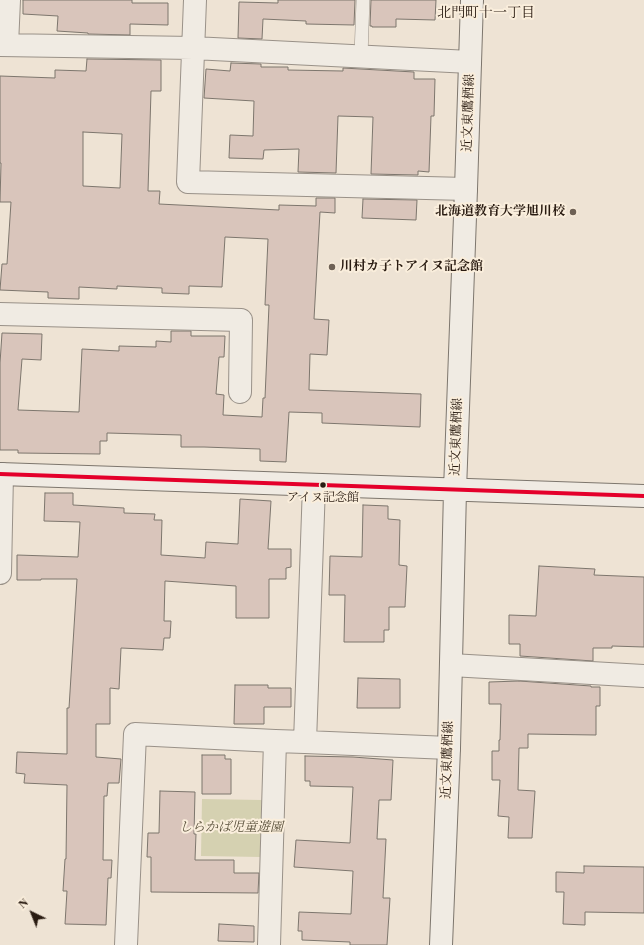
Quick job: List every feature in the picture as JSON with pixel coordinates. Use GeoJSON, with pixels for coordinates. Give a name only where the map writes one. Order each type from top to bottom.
{"type":"FeatureCollection","features":[{"type":"Feature","properties":{"kind":"street"},"geometry":{"type":"LineString","coordinates":[[9,0],[3,45],[193,48],[470,62]]}},
{"type":"Feature","properties":{"kind":"street"},"geometry":{"type":"LineString","coordinates":[[195,0],[188,182],[466,189]]}},
{"type":"Feature","properties":{"kind":"street","name":"近文東鷹栖線"},"geometry":{"type":"LineString","coordinates":[[441,945],[449,748],[455,490],[472,0]]}},
{"type":"Feature","properties":{"kind":"street"},"geometry":{"type":"LineString","coordinates":[[0,314],[241,320],[240,392]]}},
{"type":"Feature","properties":{"kind":"street"},"geometry":{"type":"LineString","coordinates":[[0,573],[1,474],[644,496]]}},
{"type":"Feature","properties":{"kind":"street"},"geometry":{"type":"LineString","coordinates":[[305,742],[314,484]]}},
{"type":"Feature","properties":{"kind":"street"},"geometry":{"type":"LineString","coordinates":[[451,665],[644,676]]}},
{"type":"Feature","properties":{"kind":"street"},"geometry":{"type":"LineString","coordinates":[[126,945],[135,734],[449,748]]}},
{"type":"Feature","properties":{"kind":"street"},"geometry":{"type":"LineString","coordinates":[[269,945],[274,741]]}},
{"type":"Feature","properties":{"kind":"lane"},"geometry":{"type":"LineString","coordinates":[[361,56],[363,0]]}},
{"type":"Feature","properties":{"kind":"green space","name":"しらかば児童遊園"},"geometry":{"type":"Polygon","coordinates":[[[202,799],[262,800],[261,857],[201,856],[202,799]]]}},
{"type":"Feature","properties":{"kind":"building"},"geometry":{"type":"Polygon","coordinates":[[[23,0],[132,0],[132,3],[168,3],[168,25],[130,24],[130,35],[88,34],[57,31],[58,16],[23,14],[23,0]]]}},
{"type":"Feature","properties":{"kind":"building"},"geometry":{"type":"Polygon","coordinates":[[[278,0],[355,0],[354,25],[306,24],[306,21],[263,19],[262,39],[238,38],[239,2],[278,3],[278,0]]]}},
{"type":"Feature","properties":{"kind":"building"},"geometry":{"type":"Polygon","coordinates":[[[371,0],[436,0],[435,20],[396,19],[396,27],[372,27],[370,26],[371,0]]]}},
{"type":"Feature","properties":{"kind":"building"},"geometry":{"type":"Polygon","coordinates":[[[87,59],[161,60],[161,91],[151,91],[148,191],[160,191],[159,204],[279,210],[279,205],[316,206],[316,198],[335,198],[335,213],[320,212],[314,319],[329,320],[327,355],[310,354],[309,390],[421,394],[420,427],[322,423],[322,413],[289,412],[286,462],[260,461],[260,449],[181,447],[181,435],[107,433],[107,441],[100,441],[100,454],[18,453],[18,450],[0,450],[0,363],[2,333],[42,334],[41,360],[22,359],[18,410],[79,412],[82,349],[119,351],[119,346],[156,347],[156,341],[171,342],[171,331],[191,331],[191,336],[225,336],[224,357],[219,357],[216,394],[224,395],[223,415],[262,417],[263,398],[265,398],[269,305],[265,305],[268,239],[225,237],[222,287],[189,286],[189,294],[162,293],[162,288],[117,286],[117,289],[79,287],[79,299],[48,298],[48,292],[0,290],[2,264],[7,264],[11,202],[0,202],[0,76],[55,78],[55,70],[86,71],[87,59]],[[83,132],[83,186],[120,188],[122,134],[83,132]]]}},
{"type":"Feature","properties":{"kind":"building"},"geometry":{"type":"Polygon","coordinates":[[[231,63],[261,64],[261,67],[288,67],[288,70],[343,71],[343,68],[414,72],[414,79],[435,79],[434,116],[431,116],[429,172],[418,171],[418,175],[371,174],[373,117],[338,116],[336,173],[298,172],[299,149],[264,150],[263,159],[229,158],[230,135],[253,136],[254,101],[204,98],[206,69],[230,71],[231,63]]]}},
{"type":"Feature","properties":{"kind":"building"},"geometry":{"type":"Polygon","coordinates":[[[363,199],[417,200],[416,220],[362,218],[363,199]]]}},
{"type":"Feature","properties":{"kind":"building"},"geometry":{"type":"Polygon","coordinates":[[[45,493],[73,493],[73,505],[124,508],[124,513],[155,514],[154,520],[162,520],[161,555],[205,558],[206,542],[238,544],[240,499],[271,501],[268,549],[291,549],[291,567],[286,568],[286,579],[269,579],[269,618],[236,618],[236,586],[165,581],[164,621],[171,621],[170,638],[164,638],[163,650],[121,648],[119,689],[110,688],[110,724],[96,724],[96,757],[121,759],[119,783],[108,783],[107,796],[104,796],[103,860],[112,860],[111,878],[108,878],[106,925],[65,924],[67,891],[63,891],[66,859],[67,785],[24,783],[25,774],[16,773],[17,752],[67,754],[67,708],[69,708],[77,579],[17,580],[17,555],[78,557],[80,522],[44,521],[45,493]]]}},
{"type":"Feature","properties":{"kind":"building"},"geometry":{"type":"Polygon","coordinates":[[[363,505],[388,506],[388,519],[400,520],[399,565],[407,566],[405,607],[389,607],[389,630],[384,630],[384,642],[344,642],[345,595],[329,595],[330,556],[362,557],[363,505]]]}},
{"type":"Feature","properties":{"kind":"building"},"geometry":{"type":"Polygon","coordinates":[[[539,566],[595,569],[594,575],[644,577],[644,647],[612,646],[612,648],[593,648],[593,661],[520,656],[520,644],[509,644],[509,615],[536,616],[539,566]]]}},
{"type":"Feature","properties":{"kind":"building"},"geometry":{"type":"Polygon","coordinates":[[[358,678],[400,679],[400,708],[357,708],[358,678]]]}},
{"type":"Feature","properties":{"kind":"building"},"geometry":{"type":"Polygon","coordinates":[[[519,681],[600,687],[600,706],[596,706],[596,735],[528,734],[528,748],[519,748],[518,790],[535,791],[532,838],[508,838],[509,817],[498,816],[500,780],[492,780],[492,751],[499,751],[501,704],[489,704],[489,682],[519,681]]]}},
{"type":"Feature","properties":{"kind":"building"},"geometry":{"type":"Polygon","coordinates":[[[235,685],[268,685],[268,688],[291,688],[291,707],[264,707],[264,724],[234,724],[235,685]]]}},
{"type":"Feature","properties":{"kind":"building"},"geometry":{"type":"Polygon","coordinates":[[[202,755],[225,755],[225,759],[231,759],[231,794],[202,794],[202,755]]]}},
{"type":"Feature","properties":{"kind":"building"},"geometry":{"type":"Polygon","coordinates":[[[305,756],[393,760],[391,800],[379,800],[377,839],[386,839],[383,898],[390,898],[387,945],[350,945],[350,942],[302,940],[302,931],[298,931],[299,912],[351,914],[353,871],[294,867],[296,840],[350,843],[353,787],[310,786],[310,781],[305,781],[305,756]]]}},
{"type":"Feature","properties":{"kind":"building"},"geometry":{"type":"Polygon","coordinates":[[[160,791],[195,792],[195,860],[234,860],[234,873],[259,873],[258,893],[151,892],[151,857],[147,857],[148,833],[159,833],[160,791]]]}},
{"type":"Feature","properties":{"kind":"building"},"geometry":{"type":"Polygon","coordinates":[[[584,866],[644,867],[644,913],[585,912],[585,925],[563,924],[564,892],[556,892],[556,872],[584,873],[584,866]]]}},
{"type":"Feature","properties":{"kind":"building"},"geometry":{"type":"Polygon","coordinates":[[[219,924],[254,926],[254,942],[218,941],[219,924]]]}},
{"type":"Feature","properties":{"kind":"transit line"},"geometry":{"type":"LineString","coordinates":[[0,474],[644,496]]}},
{"type":"Feature","properties":{"kind":"place","name":"北海道教育大学旭川校"},"geometry":{"type":"Point","coordinates":[573,212]}},
{"type":"Feature","properties":{"kind":"place","name":"川村カ子トアイヌ記念館"},"geometry":{"type":"Point","coordinates":[332,267]}},
{"type":"Feature","properties":{"kind":"place","name":"アイヌ記念館"},"geometry":{"type":"Point","coordinates":[323,485]}},
{"type":"Feature","properties":{"kind":"district","name":"北門町十一丁目"},"geometry":{"type":"Point","coordinates":[486,14]}}]}
